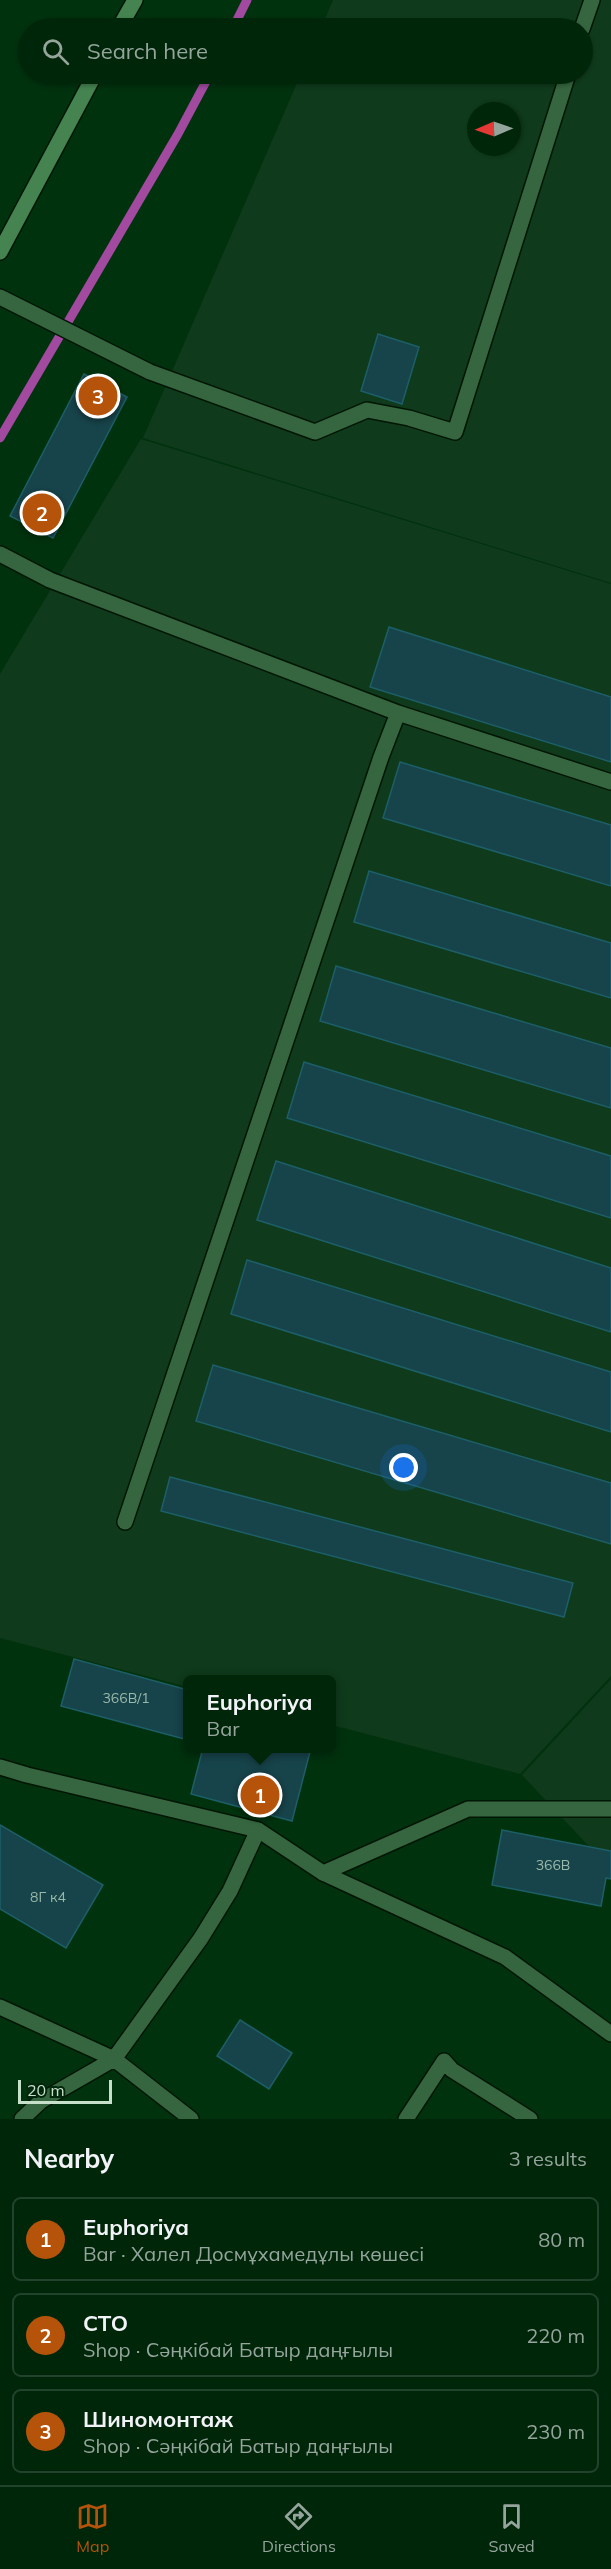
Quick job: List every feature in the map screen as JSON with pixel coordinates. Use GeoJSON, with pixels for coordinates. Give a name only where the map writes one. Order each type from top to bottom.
{"type":"FeatureCollection","features":[{"type":"Feature","properties":{"kind":"main road"},"geometry":{"type":"LineString","coordinates":[[124,18],[133,0]]}},
{"type":"Feature","properties":{"kind":"main road"},"geometry":{"type":"LineString","coordinates":[[0,252],[90,84]]}},
{"type":"Feature","properties":{"kind":"street"},"geometry":{"type":"LineString","coordinates":[[586,18],[592,0]]}},
{"type":"Feature","properties":{"kind":"street"},"geometry":{"type":"LineString","coordinates":[[0,297],[150,372],[315,432],[367,410],[409,418],[455,432],[565,84]]}},
{"type":"Feature","properties":{"kind":"street"},"geometry":{"type":"LineString","coordinates":[[0,554],[50,580],[398,714],[611,782]]}},
{"type":"Feature","properties":{"kind":"street"},"geometry":{"type":"LineString","coordinates":[[125,1522],[381,758],[398,714]]}},
{"type":"Feature","properties":{"kind":"street"},"geometry":{"type":"LineString","coordinates":[[0,1767],[258,1830],[322,1873],[505,1957],[611,2034]]}},
{"type":"Feature","properties":{"kind":"street"},"geometry":{"type":"LineString","coordinates":[[322,1873],[468,1809],[611,1809]]}},
{"type":"Feature","properties":{"kind":"street"},"geometry":{"type":"LineString","coordinates":[[22,2119],[41,2101],[114,2059],[230,1891],[258,1830]]}},
{"type":"Feature","properties":{"kind":"street"},"geometry":{"type":"LineString","coordinates":[[0,2007],[114,2059],[191,2119]]}},
{"type":"Feature","properties":{"kind":"street"},"geometry":{"type":"LineString","coordinates":[[406,2119],[444,2061],[452,2070],[531,2119]]}},
{"type":"Feature","properties":{"kind":"shaded area"},"geometry":{"type":"Polygon","coordinates":[[[333,0],[611,0],[611,583],[143,438],[297,84],[593,84],[593,18],[325,18],[333,0]]]}},
{"type":"Feature","properties":{"kind":"shaded area"},"geometry":{"type":"Polygon","coordinates":[[[141,439],[611,584],[611,1676],[520,1774],[336,1726],[336,1675],[183,1675],[183,1686],[0,1638],[0,674],[141,439]]]}},
{"type":"Feature","properties":{"kind":"shaded area"},"geometry":{"type":"Polygon","coordinates":[[[611,1679],[611,1870],[522,1775],[611,1679]]]}},
{"type":"Feature","properties":{"kind":"building"},"geometry":{"type":"Polygon","coordinates":[[[378,334],[419,347],[402,404],[361,391],[378,334]]]}},
{"type":"Feature","properties":{"kind":"building"},"geometry":{"type":"Polygon","coordinates":[[[84,374],[127,397],[53,538],[10,516],[84,374]]]}},
{"type":"Feature","properties":{"kind":"building"},"geometry":{"type":"Polygon","coordinates":[[[389,627],[611,697],[611,762],[370,687],[389,627]]]}},
{"type":"Feature","properties":{"kind":"building"},"geometry":{"type":"Polygon","coordinates":[[[400,762],[611,825],[611,886],[383,818],[400,762]]]}},
{"type":"Feature","properties":{"kind":"building"},"geometry":{"type":"Polygon","coordinates":[[[369,871],[611,943],[611,998],[354,922],[369,871]]]}},
{"type":"Feature","properties":{"kind":"building"},"geometry":{"type":"Polygon","coordinates":[[[336,966],[611,1048],[611,1108],[320,1021],[336,966]]]}},
{"type":"Feature","properties":{"kind":"building"},"geometry":{"type":"Polygon","coordinates":[[[304,1062],[611,1156],[611,1218],[287,1118],[304,1062]]]}},
{"type":"Feature","properties":{"kind":"building"},"geometry":{"type":"Polygon","coordinates":[[[276,1161],[611,1268],[611,1332],[257,1220],[276,1161]]]}},
{"type":"Feature","properties":{"kind":"building"},"geometry":{"type":"Polygon","coordinates":[[[247,1260],[611,1372],[611,1432],[231,1314],[247,1260]]]}},
{"type":"Feature","properties":{"kind":"building"},"geometry":{"type":"Polygon","coordinates":[[[213,1365],[611,1483],[611,1544],[196,1421],[213,1365]]]}},
{"type":"Feature","properties":{"kind":"building"},"geometry":{"type":"Polygon","coordinates":[[[170,1477],[573,1583],[564,1617],[161,1511],[170,1477]]]}},
{"type":"Feature","properties":{"kind":"building"},"geometry":{"type":"Polygon","coordinates":[[[74,1659],[183,1689],[183,1739],[61,1706],[74,1659]]]}},
{"type":"Feature","properties":{"kind":"building"},"geometry":{"type":"Polygon","coordinates":[[[202,1753],[310,1753],[292,1821],[191,1794],[202,1753]]]}},
{"type":"Feature","properties":{"kind":"building"},"geometry":{"type":"Polygon","coordinates":[[[0,1825],[103,1885],[66,1948],[0,1909],[0,1825]]]}},
{"type":"Feature","properties":{"kind":"building"},"geometry":{"type":"Polygon","coordinates":[[[502,1830],[611,1851],[611,1879],[606,1878],[601,1906],[492,1885],[502,1830]]]}},
{"type":"Feature","properties":{"kind":"building"},"geometry":{"type":"Polygon","coordinates":[[[240,2020],[292,2053],[269,2089],[217,2056],[240,2020]]]}},
{"type":"Feature","properties":{"kind":"waterway"},"geometry":{"type":"LineString","coordinates":[[238,18],[247,0]]}},
{"type":"Feature","properties":{"kind":"waterway"},"geometry":{"type":"LineString","coordinates":[[0,438],[178,134],[205,84]]}},
{"type":"Feature","properties":{"kind":"place","name":"Шиномонтаж"},"geometry":{"type":"Point","coordinates":[98,396]}},
{"type":"Feature","properties":{"kind":"place","name":"СТО"},"geometry":{"type":"Point","coordinates":[42,513]}},
{"type":"Feature","properties":{"kind":"place","name":"Euphoriya"},"geometry":{"type":"Point","coordinates":[260,1795]}}]}
